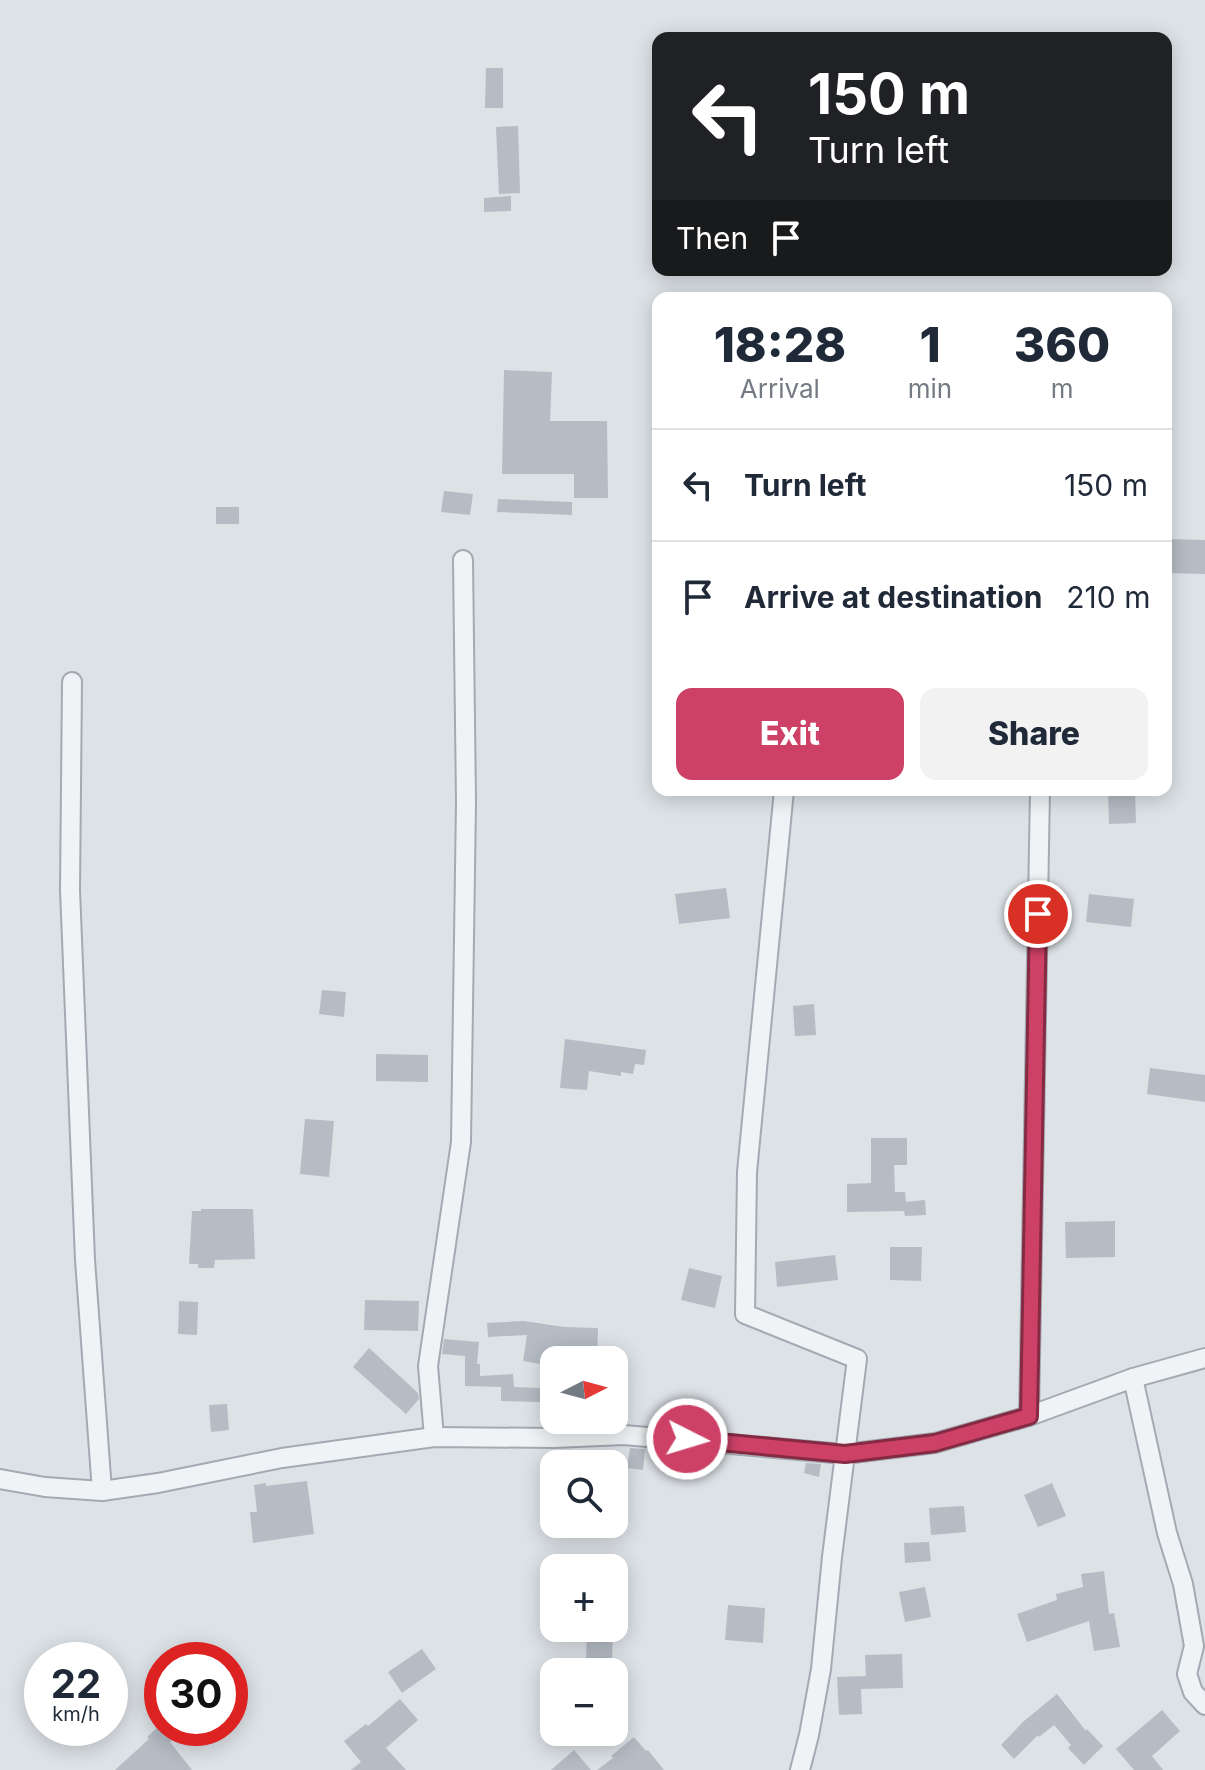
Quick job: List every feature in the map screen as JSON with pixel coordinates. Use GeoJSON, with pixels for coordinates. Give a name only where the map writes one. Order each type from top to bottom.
{"type":"FeatureCollection","features":[{"type":"Feature","properties":{"kind":"street"},"geometry":{"type":"LineString","coordinates":[[434,1437],[428,1366],[461,1142],[466,802],[463,560]]}},
{"type":"Feature","properties":{"kind":"street"},"geometry":{"type":"LineString","coordinates":[[72,682],[70,890],[85,1260],[102,1491]]}},
{"type":"Feature","properties":{"kind":"street"},"geometry":{"type":"LineString","coordinates":[[783,796],[747,1172],[745,1314],[857,1359],[821,1669],[800,1770]]}},
{"type":"Feature","properties":{"kind":"street"},"geometry":{"type":"LineString","coordinates":[[1029,1416],[1040,796]]}},
{"type":"Feature","properties":{"kind":"street"},"geometry":{"type":"LineString","coordinates":[[0,1479],[45,1487],[102,1491],[282,1458],[434,1437],[624,1435],[845,1454],[935,1443],[1029,1416],[1133,1378],[1205,1358]]}},
{"type":"Feature","properties":{"kind":"street"},"geometry":{"type":"LineString","coordinates":[[1133,1378],[1167,1533],[1200,1646],[1187,1674],[1193,1692],[1205,1705]]}},
{"type":"Feature","properties":{"kind":"building"},"geometry":{"type":"Polygon","coordinates":[[[486,68],[503,68],[503,108],[485,108],[486,68]]]}},
{"type":"Feature","properties":{"kind":"building"},"geometry":{"type":"Polygon","coordinates":[[[518,126],[520,193],[499,194],[496,127],[518,126]]]}},
{"type":"Feature","properties":{"kind":"building"},"geometry":{"type":"Polygon","coordinates":[[[511,196],[511,211],[484,212],[484,198],[511,196]]]}},
{"type":"Feature","properties":{"kind":"building"},"geometry":{"type":"Polygon","coordinates":[[[504,370],[552,372],[550,421],[607,421],[608,498],[574,498],[574,474],[502,474],[504,370]]]}},
{"type":"Feature","properties":{"kind":"building"},"geometry":{"type":"Polygon","coordinates":[[[444,491],[473,494],[470,515],[441,512],[444,491]]]}},
{"type":"Feature","properties":{"kind":"building"},"geometry":{"type":"Polygon","coordinates":[[[498,499],[572,502],[572,515],[497,512],[498,499]]]}},
{"type":"Feature","properties":{"kind":"building"},"geometry":{"type":"Polygon","coordinates":[[[216,507],[239,507],[239,524],[216,524],[216,507]]]}},
{"type":"Feature","properties":{"kind":"building"},"geometry":{"type":"Polygon","coordinates":[[[1172,539],[1205,540],[1205,574],[1172,573],[1172,539]]]}},
{"type":"Feature","properties":{"kind":"building"},"geometry":{"type":"Polygon","coordinates":[[[1108,796],[1135,796],[1136,823],[1109,824],[1108,796]]]}},
{"type":"Feature","properties":{"kind":"building"},"geometry":{"type":"Polygon","coordinates":[[[726,888],[730,918],[679,924],[675,894],[726,888]]]}},
{"type":"Feature","properties":{"kind":"building"},"geometry":{"type":"Polygon","coordinates":[[[1089,894],[1134,899],[1131,927],[1086,922],[1089,894]]]}},
{"type":"Feature","properties":{"kind":"building"},"geometry":{"type":"Polygon","coordinates":[[[322,990],[346,992],[344,1017],[319,1014],[322,990]]]}},
{"type":"Feature","properties":{"kind":"building"},"geometry":{"type":"Polygon","coordinates":[[[814,1004],[816,1035],[795,1036],[793,1006],[814,1004]]]}},
{"type":"Feature","properties":{"kind":"building"},"geometry":{"type":"Polygon","coordinates":[[[565,1039],[646,1050],[644,1065],[635,1064],[633,1074],[621,1072],[621,1076],[589,1071],[587,1090],[560,1088],[565,1039]]]}},
{"type":"Feature","properties":{"kind":"building"},"geometry":{"type":"Polygon","coordinates":[[[376,1054],[428,1055],[428,1082],[376,1081],[376,1054]]]}},
{"type":"Feature","properties":{"kind":"building"},"geometry":{"type":"Polygon","coordinates":[[[1150,1068],[1205,1075],[1205,1102],[1147,1094],[1150,1068]]]}},
{"type":"Feature","properties":{"kind":"building"},"geometry":{"type":"Polygon","coordinates":[[[305,1119],[334,1121],[329,1177],[300,1174],[305,1119]]]}},
{"type":"Feature","properties":{"kind":"building"},"geometry":{"type":"Polygon","coordinates":[[[871,1138],[907,1138],[907,1165],[894,1165],[895,1192],[905,1192],[906,1202],[925,1200],[926,1215],[905,1216],[904,1211],[847,1212],[847,1184],[871,1183],[871,1138]]]}},
{"type":"Feature","properties":{"kind":"building"},"geometry":{"type":"Polygon","coordinates":[[[253,1209],[255,1259],[215,1260],[214,1268],[198,1268],[198,1264],[189,1264],[192,1211],[253,1209]]]}},
{"type":"Feature","properties":{"kind":"building"},"geometry":{"type":"Polygon","coordinates":[[[1115,1221],[1115,1257],[1066,1258],[1065,1222],[1115,1221]]]}},
{"type":"Feature","properties":{"kind":"building"},"geometry":{"type":"Polygon","coordinates":[[[890,1247],[922,1247],[921,1281],[890,1280],[890,1247]]]}},
{"type":"Feature","properties":{"kind":"building"},"geometry":{"type":"Polygon","coordinates":[[[835,1255],[838,1280],[777,1287],[775,1262],[835,1255]]]}},
{"type":"Feature","properties":{"kind":"building"},"geometry":{"type":"Polygon","coordinates":[[[689,1268],[722,1276],[715,1308],[681,1300],[689,1268]]]}},
{"type":"Feature","properties":{"kind":"building"},"geometry":{"type":"Polygon","coordinates":[[[365,1300],[419,1301],[418,1331],[364,1330],[365,1300]]]}},
{"type":"Feature","properties":{"kind":"building"},"geometry":{"type":"Polygon","coordinates":[[[179,1301],[198,1302],[197,1335],[178,1334],[179,1301]]]}},
{"type":"Feature","properties":{"kind":"building"},"geometry":{"type":"Polygon","coordinates":[[[524,1321],[598,1328],[597,1346],[540,1346],[540,1364],[523,1361],[527,1335],[488,1337],[487,1323],[524,1321]]]}},
{"type":"Feature","properties":{"kind":"building"},"geometry":{"type":"Polygon","coordinates":[[[444,1339],[479,1342],[477,1364],[480,1364],[480,1376],[513,1374],[514,1387],[540,1388],[540,1402],[501,1401],[501,1387],[465,1386],[465,1356],[442,1354],[444,1339]]]}},
{"type":"Feature","properties":{"kind":"building"},"geometry":{"type":"Polygon","coordinates":[[[369,1348],[418,1393],[419,1399],[406,1414],[353,1367],[369,1348]]]}},
{"type":"Feature","properties":{"kind":"building"},"geometry":{"type":"Polygon","coordinates":[[[227,1404],[229,1430],[211,1432],[209,1405],[227,1404]]]}},
{"type":"Feature","properties":{"kind":"building"},"geometry":{"type":"Polygon","coordinates":[[[630,1448],[645,1449],[643,1470],[628,1468],[630,1448]]]}},
{"type":"Feature","properties":{"kind":"building"},"geometry":{"type":"Polygon","coordinates":[[[806,1463],[821,1464],[819,1477],[804,1473],[806,1463]]]}},
{"type":"Feature","properties":{"kind":"building"},"geometry":{"type":"Polygon","coordinates":[[[307,1481],[314,1534],[253,1543],[250,1512],[257,1512],[254,1485],[307,1481]]]}},
{"type":"Feature","properties":{"kind":"building"},"geometry":{"type":"Polygon","coordinates":[[[1052,1483],[1066,1516],[1038,1527],[1024,1495],[1052,1483]]]}},
{"type":"Feature","properties":{"kind":"building"},"geometry":{"type":"Polygon","coordinates":[[[964,1506],[966,1532],[931,1535],[929,1508],[964,1506]]]}},
{"type":"Feature","properties":{"kind":"building"},"geometry":{"type":"Polygon","coordinates":[[[929,1542],[931,1561],[905,1563],[904,1543],[929,1542]]]}},
{"type":"Feature","properties":{"kind":"building"},"geometry":{"type":"Polygon","coordinates":[[[1104,1571],[1109,1614],[1114,1613],[1120,1647],[1094,1651],[1089,1621],[1027,1642],[1017,1614],[1057,1600],[1056,1594],[1083,1587],[1081,1574],[1104,1571]]]}},
{"type":"Feature","properties":{"kind":"building"},"geometry":{"type":"Polygon","coordinates":[[[925,1587],[931,1617],[905,1622],[899,1592],[925,1587]]]}},
{"type":"Feature","properties":{"kind":"building"},"geometry":{"type":"Polygon","coordinates":[[[728,1605],[765,1608],[763,1643],[725,1640],[728,1605]]]}},
{"type":"Feature","properties":{"kind":"building"},"geometry":{"type":"Polygon","coordinates":[[[587,1642],[613,1642],[612,1658],[586,1658],[587,1642]]]}},
{"type":"Feature","properties":{"kind":"building"},"geometry":{"type":"Polygon","coordinates":[[[422,1649],[436,1669],[402,1693],[388,1672],[422,1649]]]}},
{"type":"Feature","properties":{"kind":"building"},"geometry":{"type":"Polygon","coordinates":[[[902,1654],[903,1688],[861,1689],[862,1714],[839,1715],[837,1677],[866,1676],[865,1655],[902,1654]]]}},
{"type":"Feature","properties":{"kind":"building"},"geometry":{"type":"Polygon","coordinates":[[[1057,1694],[1086,1731],[1103,1746],[1084,1765],[1068,1748],[1071,1745],[1054,1725],[1038,1735],[1014,1759],[1001,1745],[1057,1694]]]}},
{"type":"Feature","properties":{"kind":"building"},"geometry":{"type":"Polygon","coordinates":[[[400,1699],[418,1720],[386,1748],[406,1770],[351,1770],[361,1762],[344,1741],[400,1699]]]}},
{"type":"Feature","properties":{"kind":"building"},"geometry":{"type":"Polygon","coordinates":[[[1162,1710],[1180,1731],[1152,1756],[1163,1770],[1134,1770],[1116,1749],[1162,1710]]]}},
{"type":"Feature","properties":{"kind":"building"},"geometry":{"type":"Polygon","coordinates":[[[634,1737],[664,1770],[597,1770],[623,1746],[628,1746],[634,1737]]]}},
{"type":"Feature","properties":{"kind":"building"},"geometry":{"type":"Polygon","coordinates":[[[144,1744],[144,1746],[173,1746],[192,1770],[115,1770],[144,1744]]]}},
{"type":"Feature","properties":{"kind":"building"},"geometry":{"type":"Polygon","coordinates":[[[574,1750],[591,1770],[551,1770],[574,1750]]]}},
{"type":"Feature","properties":{"kind":"route"},"geometry":{"type":"LineString","coordinates":[[687,1439],[845,1454],[935,1443],[1029,1416],[1038,914]]}}]}
